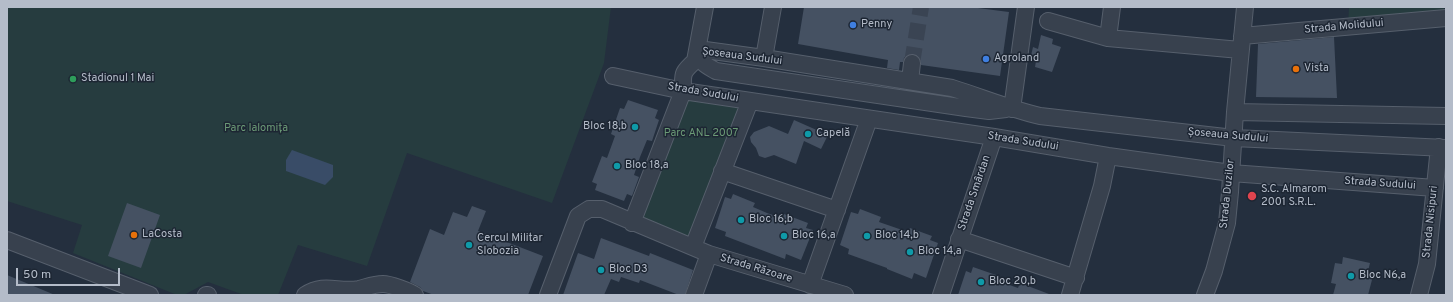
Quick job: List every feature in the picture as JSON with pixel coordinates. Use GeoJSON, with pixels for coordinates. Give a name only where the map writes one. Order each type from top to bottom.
{"type":"FeatureCollection","features":[{"type":"Feature","properties":{"kind":"street"},"geometry":{"type":"LineString","coordinates":[[632,223],[683,91],[683,74],[695,61],[705,7]]}},
{"type":"Feature","properties":{"kind":"street"},"geometry":{"type":"LineString","coordinates":[[764,58],[773,7]]}},
{"type":"Feature","properties":{"kind":"street"},"geometry":{"type":"LineString","coordinates":[[1012,109],[1026,7]]}},
{"type":"Feature","properties":{"kind":"street"},"geometry":{"type":"LineString","coordinates":[[1108,38],[1112,7]]}},
{"type":"Feature","properties":{"kind":"street","name":"Strada Duzilor"},"geometry":{"type":"LineString","coordinates":[[1205,295],[1214,271],[1227,223],[1235,112],[1245,7]]}},
{"type":"Feature","properties":{"kind":"street","name":"Strada Molidului"},"geometry":{"type":"LineString","coordinates":[[1048,21],[1108,38],[1241,43],[1446,18]]}},
{"type":"Feature","properties":{"kind":"street","name":"Șoseaua Sudului"},"geometry":{"type":"LineString","coordinates":[[1012,109],[989,111],[716,71],[705,65],[699,58],[698,49],[952,88],[982,97],[1012,109],[1040,116],[1234,138],[1443,148]]}},
{"type":"Feature","properties":{"kind":"street"},"geometry":{"type":"LineString","coordinates":[[910,82],[912,63]]}},
{"type":"Feature","properties":{"kind":"street","name":"Strada Sudului"},"geometry":{"type":"LineString","coordinates":[[613,76],[683,91],[994,137],[1108,156],[1231,173],[1435,188]]}},
{"type":"Feature","properties":{"kind":"street"},"geometry":{"type":"LineString","coordinates":[[693,247],[750,101]]}},
{"type":"Feature","properties":{"kind":"street"},"geometry":{"type":"LineString","coordinates":[[1235,112],[1446,116]]}},
{"type":"Feature","properties":{"kind":"street"},"geometry":{"type":"LineString","coordinates":[[810,285],[869,119]]}},
{"type":"Feature","properties":{"kind":"street","name":"Strada Smârdan"},"geometry":{"type":"LineString","coordinates":[[941,295],[994,137]]}},
{"type":"Feature","properties":{"kind":"street","name":"Strada Nisipuri"},"geometry":{"type":"LineString","coordinates":[[1419,295],[1427,264],[1435,188],[1443,148]]}},
{"type":"Feature","properties":{"kind":"street"},"geometry":{"type":"LineString","coordinates":[[1070,295],[1102,186],[1108,156]]}},
{"type":"Feature","properties":{"kind":"street"},"geometry":{"type":"LineString","coordinates":[[722,171],[837,210]]}},
{"type":"Feature","properties":{"kind":"street"},"geometry":{"type":"LineString","coordinates":[[548,295],[578,216],[589,209],[602,209],[632,223],[709,254]]}},
{"type":"Feature","properties":{"kind":"street"},"geometry":{"type":"LineString","coordinates":[[959,239],[1076,278]]}},
{"type":"Feature","properties":{"kind":"street"},"geometry":{"type":"LineString","coordinates":[[7,240],[150,295]]}},
{"type":"Feature","properties":{"kind":"street","name":"Strada Răzoare"},"geometry":{"type":"LineString","coordinates":[[694,295],[709,254],[810,285],[828,293],[845,295]]}},
{"type":"Feature","properties":{"kind":"street"},"geometry":{"type":"LineString","coordinates":[[305,295],[314,289],[358,289],[372,285],[384,284],[415,295]]}},
{"type":"Feature","properties":{"kind":"green space","name":"Parc Ialomița"},"geometry":{"type":"Polygon","coordinates":[[[7,7],[611,7],[604,63],[552,203],[407,153],[367,266],[298,245],[278,295],[244,295],[208,282],[184,295],[177,295],[73,253],[82,225],[7,201],[7,7]]]}},
{"type":"Feature","properties":{"kind":"green space"},"geometry":{"type":"Polygon","coordinates":[[[1349,7],[1444,7],[1444,18],[1348,27],[1349,7]]]}},
{"type":"Feature","properties":{"kind":"green space","name":"Parc ANL 2007"},"geometry":{"type":"Polygon","coordinates":[[[683,91],[750,101],[693,247],[632,223],[683,91]]]}},
{"type":"Feature","properties":{"kind":"water"},"geometry":{"type":"Polygon","coordinates":[[[292,150],[333,165],[333,177],[325,185],[286,171],[286,160],[292,150]]]}},
{"type":"Feature","properties":{"kind":"building"},"geometry":{"type":"Polygon","coordinates":[[[804,7],[970,7],[1009,12],[1000,76],[921,65],[920,59],[917,55],[913,54],[908,54],[904,58],[903,62],[900,62],[899,70],[887,68],[888,60],[798,44],[804,7]]]}},
{"type":"Feature","properties":{"kind":"building"},"geometry":{"type":"Polygon","coordinates":[[[1041,35],[1053,39],[1052,44],[1061,47],[1052,72],[1035,67],[1036,61],[1030,60],[1033,47],[1038,49],[1041,35]]]}},
{"type":"Feature","properties":{"kind":"building","name":"Vista"},"geometry":{"type":"Polygon","coordinates":[[[1334,37],[1337,98],[1256,97],[1258,44],[1334,37]]]}},
{"type":"Feature","properties":{"kind":"building"},"geometry":{"type":"Polygon","coordinates":[[[628,100],[658,110],[655,118],[659,120],[652,141],[647,140],[640,157],[634,175],[639,177],[632,196],[627,194],[624,201],[595,190],[597,184],[592,182],[602,156],[607,158],[615,136],[611,134],[620,108],[624,109],[628,100]]]}},
{"type":"Feature","properties":{"kind":"building"},"geometry":{"type":"Polygon","coordinates":[[[794,120],[828,135],[821,149],[804,141],[796,164],[774,155],[765,158],[759,156],[756,148],[751,142],[750,137],[754,132],[769,126],[788,134],[794,120]]]}},
{"type":"Feature","properties":{"kind":"building"},"geometry":{"type":"Polygon","coordinates":[[[733,194],[755,203],[753,207],[767,213],[782,218],[784,214],[808,223],[806,228],[813,230],[801,260],[786,254],[785,259],[725,236],[726,232],[715,228],[725,197],[731,199],[733,194]]]}},
{"type":"Feature","properties":{"kind":"building","name":"LaCosta"},"geometry":{"type":"Polygon","coordinates":[[[127,203],[160,215],[141,268],[108,256],[127,203]]]}},
{"type":"Feature","properties":{"kind":"building","name":"Cercul Militar Slobozia"},"geometry":{"type":"Polygon","coordinates":[[[472,206],[486,211],[478,231],[543,256],[528,295],[434,295],[423,291],[420,287],[410,282],[430,229],[444,235],[453,212],[467,217],[472,206]]]}},
{"type":"Feature","properties":{"kind":"building"},"geometry":{"type":"Polygon","coordinates":[[[860,209],[881,217],[879,222],[908,232],[910,228],[932,236],[930,240],[938,243],[926,278],[914,273],[912,279],[848,254],[849,249],[840,245],[851,212],[858,214],[860,209]]]}},
{"type":"Feature","properties":{"kind":"building"},"geometry":{"type":"Polygon","coordinates":[[[601,238],[649,256],[650,253],[693,270],[685,295],[679,295],[640,280],[639,283],[621,277],[619,282],[611,279],[604,295],[563,295],[578,253],[594,259],[601,238]]]}},
{"type":"Feature","properties":{"kind":"building","name":"Bloc N6,a"},"geometry":{"type":"Polygon","coordinates":[[[1343,257],[1370,263],[1367,275],[1373,276],[1368,295],[1333,295],[1336,284],[1331,283],[1335,263],[1342,264],[1343,257]]]}},
{"type":"Feature","properties":{"kind":"building","name":"Bloc 20,b"},"geometry":{"type":"Polygon","coordinates":[[[973,267],[996,275],[995,280],[1018,288],[1020,283],[1049,295],[958,295],[966,271],[971,273],[973,267]]]}},
{"type":"Feature","properties":{"kind":"building"},"geometry":{"type":"Polygon","coordinates":[[[7,275],[55,295],[7,295],[7,275]]]}},
{"type":"Feature","properties":{"kind":"tunnel"},"geometry":{"type":"LineString","coordinates":[[912,63],[921,7]]}},
{"type":"Feature","properties":{"kind":"place","name":"Penny"},"geometry":{"type":"Point","coordinates":[853,25]}},
{"type":"Feature","properties":{"kind":"place","name":"Agroland"},"geometry":{"type":"Point","coordinates":[986,59]}},
{"type":"Feature","properties":{"kind":"place","name":"Vista"},"geometry":{"type":"Point","coordinates":[1296,69]}},
{"type":"Feature","properties":{"kind":"place","name":"Stadionul 1 Mai"},"geometry":{"type":"Point","coordinates":[73,79]}},
{"type":"Feature","properties":{"kind":"place","name":"Bloc 18,b"},"geometry":{"type":"Point","coordinates":[635,127]}},
{"type":"Feature","properties":{"kind":"place","name":"Capelă"},"geometry":{"type":"Point","coordinates":[808,134]}},
{"type":"Feature","properties":{"kind":"place","name":"Bloc 18,a"},"geometry":{"type":"Point","coordinates":[617,166]}},
{"type":"Feature","properties":{"kind":"place","name":"S.C. Almarom 2001 S.R.L."},"geometry":{"type":"Point","coordinates":[1252,196]}},
{"type":"Feature","properties":{"kind":"place","name":"Bloc 16,b"},"geometry":{"type":"Point","coordinates":[741,220]}},
{"type":"Feature","properties":{"kind":"place","name":"LaCosta"},"geometry":{"type":"Point","coordinates":[134,235]}},
{"type":"Feature","properties":{"kind":"place","name":"Bloc 16,a"},"geometry":{"type":"Point","coordinates":[784,236]}},
{"type":"Feature","properties":{"kind":"place","name":"Bloc 14,b"},"geometry":{"type":"Point","coordinates":[867,236]}},
{"type":"Feature","properties":{"kind":"place","name":"Cercul Militar Slobozia"},"geometry":{"type":"Point","coordinates":[469,245]}},
{"type":"Feature","properties":{"kind":"place","name":"Bloc 14,a"},"geometry":{"type":"Point","coordinates":[910,252]}},
{"type":"Feature","properties":{"kind":"place","name":"Bloc D3"},"geometry":{"type":"Point","coordinates":[601,270]}},
{"type":"Feature","properties":{"kind":"place","name":"Bloc N6,a"},"geometry":{"type":"Point","coordinates":[1351,276]}},
{"type":"Feature","properties":{"kind":"place","name":"Bloc 20,b"},"geometry":{"type":"Point","coordinates":[981,282]}}]}
